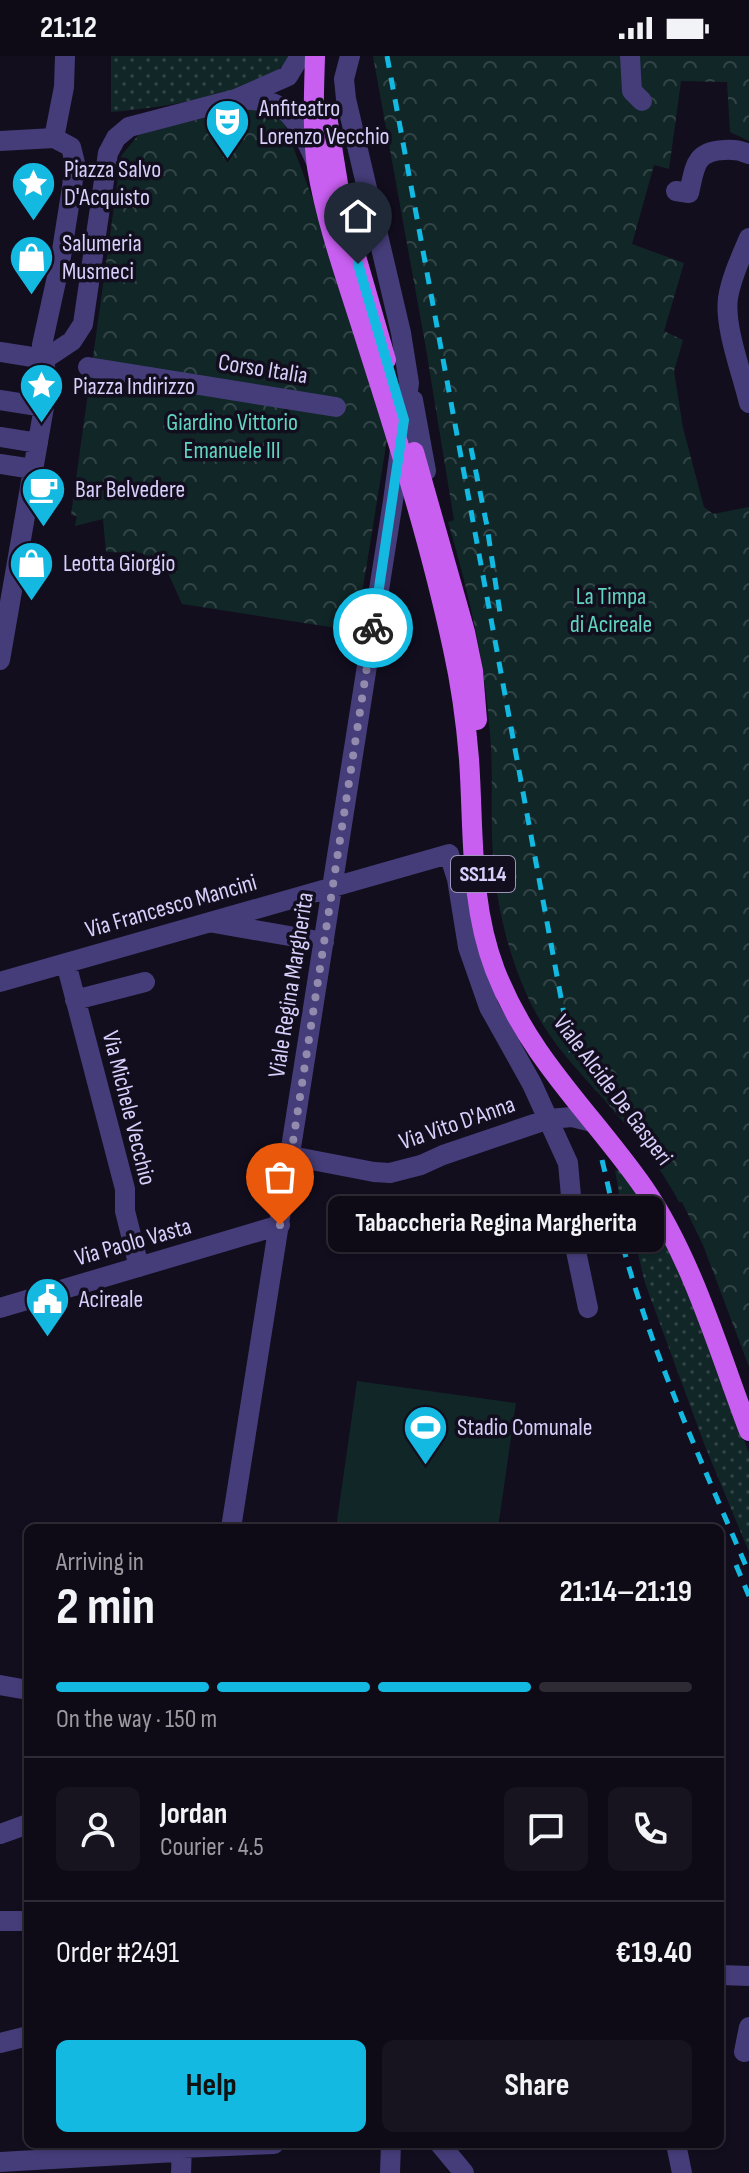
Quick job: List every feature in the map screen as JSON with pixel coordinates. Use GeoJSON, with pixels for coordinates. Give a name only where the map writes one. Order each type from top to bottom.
{"type":"FeatureCollection","features":[{"type":"Feature","properties":{"kind":"main road","name":"SS114"},"geometry":{"type":"LineString","coordinates":[[315,56],[342,208],[403,377],[404,420]]}},
{"type":"Feature","properties":{"kind":"main road","name":"SS114"},"geometry":{"type":"LineString","coordinates":[[324,56],[318,86],[317,164],[331,230],[400,449]]}},
{"type":"Feature","properties":{"kind":"main road","name":"Viale Alcide De Gasperi"},"geometry":{"type":"LineString","coordinates":[[404,420],[435,518],[473,671],[484,879],[493,933],[503,966],[517,999],[550,1057],[621,1141],[669,1210],[687,1244],[697,1282],[749,1431]]}},
{"type":"Feature","properties":{"kind":"main road","name":"Viale Alcide De Gasperi"},"geometry":{"type":"LineString","coordinates":[[400,449],[403,498],[453,649],[463,701],[475,880],[484,937],[509,1003],[530,1040],[644,1188],[661,1215],[697,1282],[749,1405]]}},
{"type":"Feature","properties":{"kind":"street"},"geometry":{"type":"LineString","coordinates":[[54,138],[64,87],[65,56]]}},
{"type":"Feature","properties":{"kind":"street"},"geometry":{"type":"LineString","coordinates":[[0,352],[45,359],[72,341],[83,324],[108,153],[116,138],[129,127],[236,99],[288,76],[300,56]]}},
{"type":"Feature","properties":{"kind":"street"},"geometry":{"type":"LineString","coordinates":[[350,56],[344,79],[346,99],[401,333],[403,377],[435,518]]}},
{"type":"Feature","properties":{"kind":"street"},"geometry":{"type":"LineString","coordinates":[[630,56],[632,91],[642,101]]}},
{"type":"Feature","properties":{"kind":"street"},"geometry":{"type":"LineString","coordinates":[[236,99],[272,103],[307,99],[318,86],[288,76]]}},
{"type":"Feature","properties":{"kind":"street"},"geometry":{"type":"LineString","coordinates":[[272,103],[287,113],[301,131],[317,164]]}},
{"type":"Feature","properties":{"kind":"street"},"geometry":{"type":"LineString","coordinates":[[0,141],[54,138],[71,147],[75,163],[42,345],[47,381],[44,407],[0,660]]}},
{"type":"Feature","properties":{"kind":"street"},"geometry":{"type":"LineString","coordinates":[[676,191],[689,193],[701,155],[709,150],[737,149],[749,154]]}},
{"type":"Feature","properties":{"kind":"street"},"geometry":{"type":"LineString","coordinates":[[325,198],[339,227],[383,375],[403,377]]}},
{"type":"Feature","properties":{"kind":"street"},"geometry":{"type":"LineString","coordinates":[[749,238],[734,275],[727,314],[749,403]]}},
{"type":"Feature","properties":{"kind":"street"},"geometry":{"type":"LineString","coordinates":[[57,272],[63,303],[77,306],[87,301]]}},
{"type":"Feature","properties":{"kind":"street","name":"Corso Italia"},"geometry":{"type":"LineString","coordinates":[[88,367],[336,407]]}},
{"type":"Feature","properties":{"kind":"street"},"geometry":{"type":"LineString","coordinates":[[0,400],[44,407]]}},
{"type":"Feature","properties":{"kind":"street"},"geometry":{"type":"LineString","coordinates":[[400,449],[404,420]]}},
{"type":"Feature","properties":{"kind":"street"},"geometry":{"type":"LineString","coordinates":[[0,437],[38,443]]}},
{"type":"Feature","properties":{"kind":"street"},"geometry":{"type":"LineString","coordinates":[[0,464],[33,469]]}},
{"type":"Feature","properties":{"kind":"street"},"geometry":{"type":"LineString","coordinates":[[403,498],[420,501],[459,638],[473,671]]}},
{"type":"Feature","properties":{"kind":"street","name":"Viale Regina Margherita"},"geometry":{"type":"LineString","coordinates":[[232,1524],[333,887],[403,498]]}},
{"type":"Feature","properties":{"kind":"street","name":"Via Francesco Mancini"},"geometry":{"type":"LineString","coordinates":[[0,982],[449,854],[457,879],[468,947],[489,1007],[549,1119]]}},
{"type":"Feature","properties":{"kind":"street"},"geometry":{"type":"LineString","coordinates":[[208,922],[324,942]]}},
{"type":"Feature","properties":{"kind":"street","name":"Via Michele Vecchio"},"geometry":{"type":"LineString","coordinates":[[66,963],[125,1189],[125,1211],[139,1267]]}},
{"type":"Feature","properties":{"kind":"street"},"geometry":{"type":"LineString","coordinates":[[75,1000],[145,982]]}},
{"type":"Feature","properties":{"kind":"street","name":"Via Vito D'Anna"},"geometry":{"type":"LineString","coordinates":[[291,1156],[374,1172],[405,1171],[549,1119],[572,1117],[592,1122]]}},
{"type":"Feature","properties":{"kind":"street"},"geometry":{"type":"LineString","coordinates":[[549,1119],[568,1163],[576,1251],[588,1308]]}},
{"type":"Feature","properties":{"kind":"street","name":"Via Paolo Vasta"},"geometry":{"type":"LineString","coordinates":[[0,1308],[280,1225]]}},
{"type":"Feature","properties":{"kind":"street"},"geometry":{"type":"LineString","coordinates":[[0,1685],[24,1689]]}},
{"type":"Feature","properties":{"kind":"street"},"geometry":{"type":"LineString","coordinates":[[0,1834],[24,1825]]}},
{"type":"Feature","properties":{"kind":"street"},"geometry":{"type":"LineString","coordinates":[[0,1921],[24,1921]]}},
{"type":"Feature","properties":{"kind":"street"},"geometry":{"type":"LineString","coordinates":[[724,1975],[749,1976]]}},
{"type":"Feature","properties":{"kind":"street"},"geometry":{"type":"LineString","coordinates":[[744,2052],[749,2027]]}},
{"type":"Feature","properties":{"kind":"street"},"geometry":{"type":"LineString","coordinates":[[0,2043],[24,2037]]}},
{"type":"Feature","properties":{"kind":"street"},"geometry":{"type":"LineString","coordinates":[[0,2162],[176,2152],[179,2148]]}},
{"type":"Feature","properties":{"kind":"street"},"geometry":{"type":"LineString","coordinates":[[181,2148],[181,2173]]}},
{"type":"Feature","properties":{"kind":"street"},"geometry":{"type":"LineString","coordinates":[[390,2173],[391,2148]]}},
{"type":"Feature","properties":{"kind":"street"},"geometry":{"type":"LineString","coordinates":[[443,2148],[464,2173]]}},
{"type":"Feature","properties":{"kind":"street"},"geometry":{"type":"LineString","coordinates":[[677,2148],[682,2173]]}},
{"type":"Feature","properties":{"kind":"green space"},"geometry":{"type":"Polygon","coordinates":[[[111,56],[291,56],[279,69],[236,90],[181,103],[111,112],[111,56]]]}},
{"type":"Feature","properties":{"kind":"green space","name":"La Timpa di Acireale"},"geometry":{"type":"Polygon","coordinates":[[[373,56],[749,56],[749,141],[730,132],[727,82],[681,81],[669,169],[654,165],[632,244],[684,263],[664,331],[683,340],[674,371],[683,428],[704,507],[713,514],[749,507],[749,1367],[703,1245],[682,1202],[679,1202],[632,1133],[549,1035],[526,993],[509,948],[494,869],[491,748],[481,662],[448,522],[454,520],[373,56]]]}},
{"type":"Feature","properties":{"kind":"green space","name":"Giardino Vittorio Emanuele III"},"geometry":{"type":"Polygon","coordinates":[[[252,107],[269,108],[283,120],[313,200],[387,439],[356,631],[182,604],[169,575],[142,553],[106,552],[103,519],[75,526],[77,516],[71,515],[121,156],[140,133],[252,107]]]}},
{"type":"Feature","properties":{"kind":"green space"},"geometry":{"type":"Polygon","coordinates":[[[615,1170],[620,1170],[643,1202],[677,1265],[749,1453],[749,1552],[705,1446],[645,1283],[629,1216],[623,1217],[615,1170]]]}},
{"type":"Feature","properties":{"kind":"green space","name":"Stadio Comunale"},"geometry":{"type":"Polygon","coordinates":[[[357,1381],[516,1403],[499,1524],[337,1524],[357,1381]]]}},
{"type":"Feature","properties":{"kind":"railway"},"geometry":{"type":"LineString","coordinates":[[387,56],[571,1052]]}},
{"type":"Feature","properties":{"kind":"railway"},"geometry":{"type":"LineString","coordinates":[[471,448],[500,613]]}},
{"type":"Feature","properties":{"kind":"railway"},"geometry":{"type":"LineString","coordinates":[[602,1160],[619,1233],[648,1327],[749,1573]]}},
{"type":"Feature","properties":{"kind":"railway"},"geometry":{"type":"LineString","coordinates":[[736,1565],[749,1596]]}},
{"type":"Feature","properties":{"kind":"way so far"},"geometry":{"type":"LineString","coordinates":[[280,1225],[373,628]]}},
{"type":"Feature","properties":{"kind":"place","name":"Anfiteatro Lorenzo Vecchio"},"geometry":{"type":"Point","coordinates":[228,161]}},
{"type":"Feature","properties":{"kind":"place","name":"Piazza Salvo D'Acquisto"},"geometry":{"type":"Point","coordinates":[33,222]}},
{"type":"Feature","properties":{"kind":"place","name":"Salumeria Musmeci"},"geometry":{"type":"Point","coordinates":[31,296]}},
{"type":"Feature","properties":{"kind":"place","name":"Piazza Indirizzo"},"geometry":{"type":"Point","coordinates":[42,425]}},
{"type":"Feature","properties":{"kind":"place","name":"Bar Belvedere"},"geometry":{"type":"Point","coordinates":[44,528]}},
{"type":"Feature","properties":{"kind":"place","name":"Leotta Giorgio"},"geometry":{"type":"Point","coordinates":[32,602]}},
{"type":"Feature","properties":{"kind":"place","name":"Tabaccheria Regina Margherita"},"geometry":{"type":"Point","coordinates":[280,1225]}},
{"type":"Feature","properties":{"kind":"place","name":"Acireale"},"geometry":{"type":"Point","coordinates":[48,1338]}},
{"type":"Feature","properties":{"kind":"place","name":"Stadio Comunale"},"geometry":{"type":"Point","coordinates":[426,1466]}},
{"type":"Feature","properties":{"kind":"route"},"geometry":{"type":"LineString","coordinates":[[358,264],[404,420],[373,628]]}}]}
